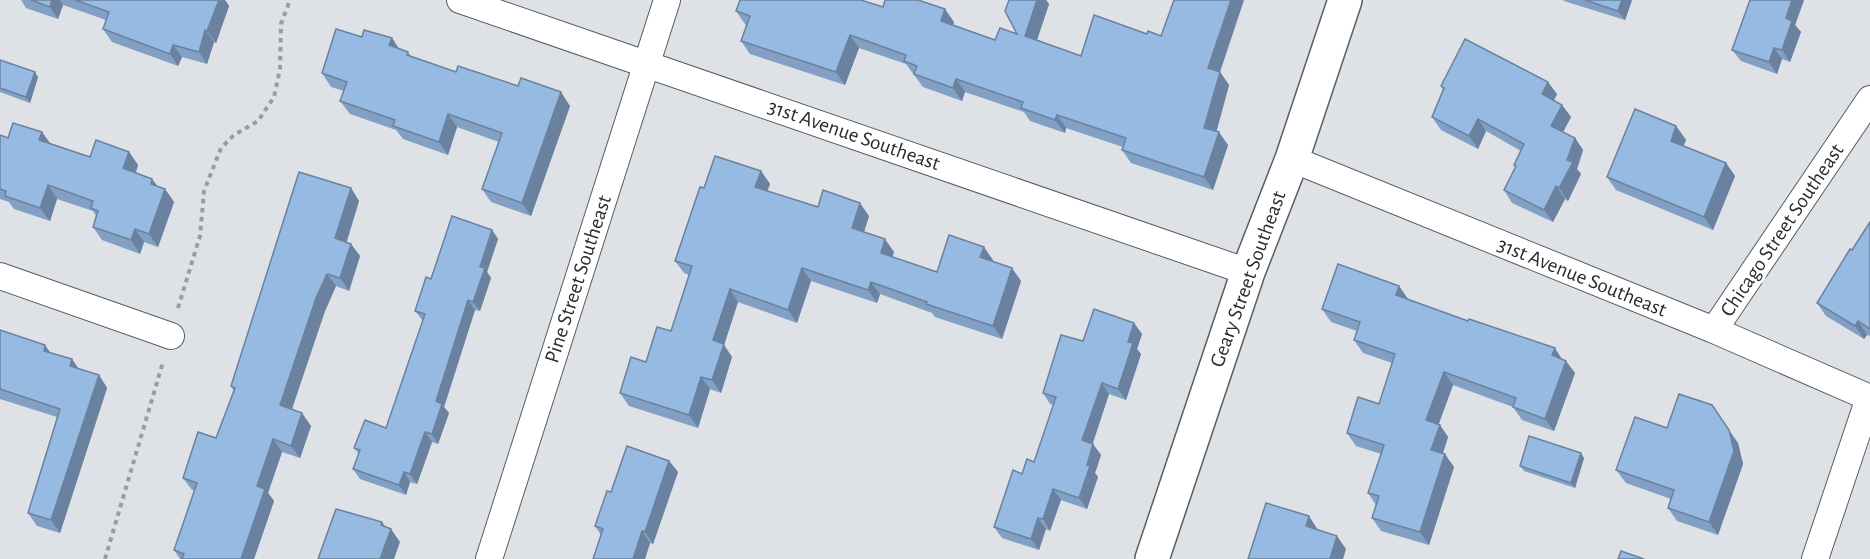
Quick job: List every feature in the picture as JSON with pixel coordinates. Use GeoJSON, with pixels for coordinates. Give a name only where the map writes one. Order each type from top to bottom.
{"type":"FeatureCollection","features":[{"type":"Feature","properties":{"kind":"main road","name":"Geary Street Southeast"},"geometry":{"type":"LineString","coordinates":[[1152,559],[1248,272],[1292,159],[1345,0]]}},
{"type":"Feature","properties":{"kind":"street","name":"31st Avenue Southeast"},"geometry":{"type":"LineString","coordinates":[[460,0],[1248,272]]}},
{"type":"Feature","properties":{"kind":"street","name":"Pine Street Southeast"},"geometry":{"type":"LineString","coordinates":[[489,559],[667,0]]}},
{"type":"Feature","properties":{"kind":"street","name":"Chicago Street Southeast"},"geometry":{"type":"LineString","coordinates":[[1714,330],[1870,99]]}},
{"type":"Feature","properties":{"kind":"street","name":"31st Avenue Southeast"},"geometry":{"type":"LineString","coordinates":[[1292,159],[1714,330],[1869,398]]}},
{"type":"Feature","properties":{"kind":"street"},"geometry":{"type":"LineString","coordinates":[[0,276],[171,336]]}},
{"type":"Feature","properties":{"kind":"street"},"geometry":{"type":"LineString","coordinates":[[1815,559],[1869,398]]}},
{"type":"Feature","properties":{"kind":"path"},"geometry":{"type":"LineString","coordinates":[[105,559],[171,336],[188,270],[200,236],[204,191],[221,148],[234,135],[258,121],[274,97],[280,69],[281,24],[290,0]]}},
{"type":"Feature","properties":{"kind":"building"},"geometry":{"type":"Polygon","coordinates":[[[31,0],[52,0],[50,7],[31,0]]]}},
{"type":"Feature","properties":{"kind":"building"},"geometry":{"type":"Polygon","coordinates":[[[75,0],[219,0],[207,31],[205,30],[199,52],[173,45],[170,54],[103,29],[109,12],[75,0]]]}},
{"type":"Feature","properties":{"kind":"building"},"geometry":{"type":"Polygon","coordinates":[[[740,0],[861,0],[883,7],[885,0],[918,0],[945,9],[941,21],[995,40],[1000,28],[1017,34],[1005,11],[1009,0],[1037,0],[1025,36],[1081,56],[1094,15],[1147,34],[1148,31],[1161,36],[1174,0],[1231,0],[1208,68],[1220,72],[1204,128],[1219,132],[1204,177],[1122,150],[1126,138],[1057,115],[1055,120],[1021,108],[1023,102],[956,79],[953,88],[914,74],[917,66],[904,61],[906,55],[850,35],[836,72],[741,41],[750,16],[736,11],[740,0]]]}},
{"type":"Feature","properties":{"kind":"building"},"geometry":{"type":"Polygon","coordinates":[[[1585,0],[1622,0],[1618,11],[1585,0]]]}},
{"type":"Feature","properties":{"kind":"building"},"geometry":{"type":"Polygon","coordinates":[[[1750,0],[1792,0],[1786,18],[1792,21],[1782,50],[1774,48],[1769,62],[1732,50],[1750,0]]]}},
{"type":"Feature","properties":{"kind":"building"},"geometry":{"type":"Polygon","coordinates":[[[336,29],[362,37],[364,30],[392,38],[389,45],[408,52],[407,55],[456,72],[458,66],[518,86],[521,78],[561,92],[522,203],[482,189],[502,133],[448,114],[439,142],[393,126],[395,120],[340,101],[347,82],[322,73],[336,29]]]}},
{"type":"Feature","properties":{"kind":"building"},"geometry":{"type":"Polygon","coordinates":[[[1465,39],[1548,82],[1542,94],[1562,105],[1551,126],[1575,138],[1567,160],[1573,162],[1559,188],[1556,186],[1544,210],[1504,190],[1524,144],[1478,119],[1469,136],[1432,117],[1444,88],[1441,86],[1465,39]]]}},
{"type":"Feature","properties":{"kind":"building"},"geometry":{"type":"Polygon","coordinates":[[[0,60],[35,72],[26,97],[0,88],[0,60]]]}},
{"type":"Feature","properties":{"kind":"building"},"geometry":{"type":"Polygon","coordinates":[[[1635,109],[1676,126],[1671,141],[1726,163],[1704,217],[1607,177],[1635,109]]]}},
{"type":"Feature","properties":{"kind":"building"},"geometry":{"type":"Polygon","coordinates":[[[13,123],[42,132],[39,140],[90,157],[96,140],[129,152],[123,168],[152,179],[151,184],[165,189],[149,234],[135,229],[131,240],[93,227],[98,211],[91,208],[93,201],[48,185],[40,208],[5,196],[6,191],[0,189],[0,135],[8,138],[13,123]]]}},
{"type":"Feature","properties":{"kind":"building"},"geometry":{"type":"Polygon","coordinates":[[[715,156],[761,171],[755,187],[818,207],[823,190],[860,203],[852,228],[885,239],[881,253],[937,272],[949,235],[984,247],[980,257],[1012,268],[993,326],[926,304],[927,302],[871,282],[868,290],[802,268],[788,310],[730,289],[713,340],[724,344],[712,380],[701,377],[689,415],[620,393],[631,357],[646,362],[657,327],[671,331],[692,266],[675,261],[700,187],[704,188],[715,156]]]}},
{"type":"Feature","properties":{"kind":"building"},"geometry":{"type":"Polygon","coordinates":[[[299,172],[351,188],[335,238],[351,244],[340,278],[327,274],[316,298],[280,405],[302,413],[291,446],[273,439],[257,486],[265,489],[241,559],[184,559],[182,558],[184,554],[174,550],[197,483],[183,478],[198,432],[216,438],[235,388],[231,386],[299,172]]]}},
{"type":"Feature","properties":{"kind":"building"},"geometry":{"type":"Polygon","coordinates":[[[452,216],[492,230],[480,267],[485,268],[473,302],[468,300],[436,401],[442,404],[432,434],[425,432],[410,474],[404,472],[399,485],[353,469],[360,450],[354,448],[365,420],[386,428],[425,314],[415,311],[426,277],[431,279],[452,216]]]}},
{"type":"Feature","properties":{"kind":"building"},"geometry":{"type":"Polygon","coordinates":[[[1870,222],[1870,329],[1858,321],[1855,326],[1817,303],[1850,249],[1852,250],[1870,222]]]}},
{"type":"Feature","properties":{"kind":"building"},"geometry":{"type":"Polygon","coordinates":[[[1338,264],[1399,286],[1396,295],[1468,321],[1469,319],[1555,348],[1552,355],[1566,361],[1545,419],[1513,407],[1516,398],[1444,372],[1426,420],[1440,425],[1431,450],[1445,454],[1420,532],[1372,518],[1379,496],[1368,493],[1384,445],[1347,433],[1358,397],[1379,404],[1395,354],[1354,340],[1360,322],[1322,309],[1338,264]]]}},
{"type":"Feature","properties":{"kind":"building"},"geometry":{"type":"Polygon","coordinates":[[[1094,309],[1134,323],[1128,342],[1133,343],[1118,389],[1102,383],[1082,440],[1093,444],[1087,465],[1090,466],[1079,498],[1053,489],[1043,519],[1038,518],[1031,539],[994,527],[1013,470],[1022,474],[1027,459],[1034,462],[1056,397],[1043,393],[1061,335],[1083,341],[1094,309]]]}},
{"type":"Feature","properties":{"kind":"building"},"geometry":{"type":"Polygon","coordinates":[[[0,330],[45,345],[44,351],[72,359],[70,366],[99,375],[51,520],[28,513],[60,409],[0,389],[0,330]]]}},
{"type":"Feature","properties":{"kind":"building"},"geometry":{"type":"Polygon","coordinates":[[[1679,394],[1712,405],[1729,430],[1734,451],[1709,522],[1668,508],[1674,490],[1616,470],[1635,417],[1667,428],[1679,394]]]}},
{"type":"Feature","properties":{"kind":"building"},"geometry":{"type":"Polygon","coordinates":[[[1529,436],[1581,453],[1571,483],[1520,466],[1529,436]]]}},
{"type":"Feature","properties":{"kind":"building"},"geometry":{"type":"Polygon","coordinates":[[[627,446],[669,461],[645,532],[642,531],[633,559],[593,559],[603,529],[595,526],[607,491],[611,492],[627,446]]]}},
{"type":"Feature","properties":{"kind":"building"},"geometry":{"type":"Polygon","coordinates":[[[1266,503],[1309,516],[1306,526],[1337,536],[1330,559],[1248,559],[1266,503]]]}},
{"type":"Feature","properties":{"kind":"building"},"geometry":{"type":"Polygon","coordinates":[[[336,509],[382,522],[381,525],[391,529],[380,559],[318,559],[336,509]]]}},
{"type":"Feature","properties":{"kind":"building"},"geometry":{"type":"Polygon","coordinates":[[[1621,551],[1644,559],[1618,559],[1621,551]]]}}]}
